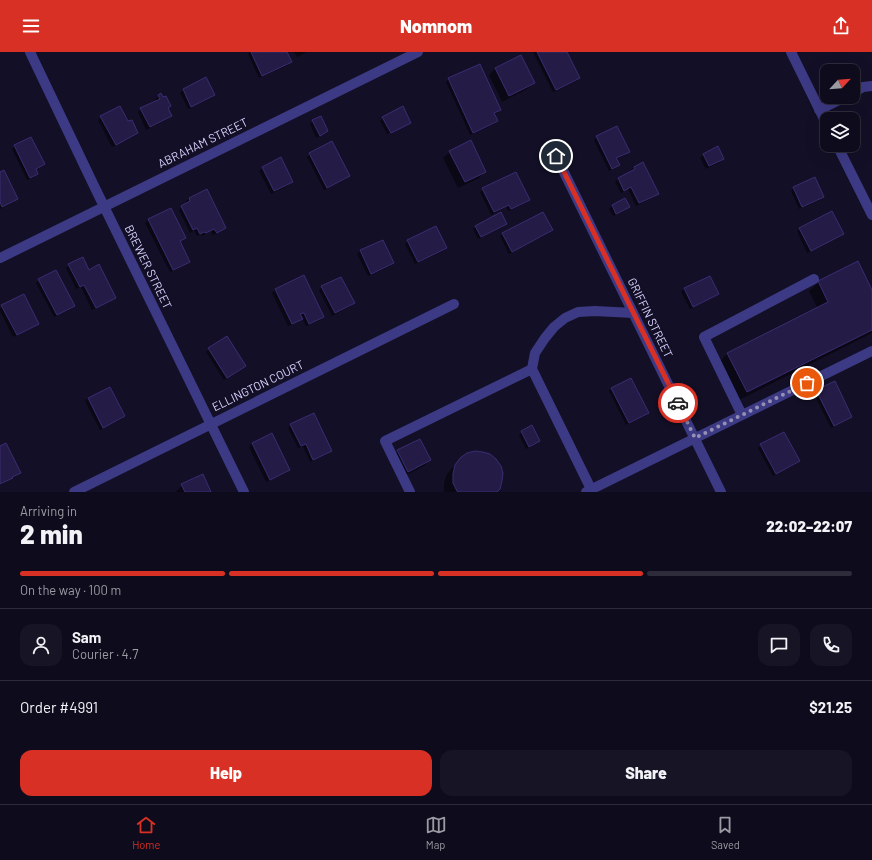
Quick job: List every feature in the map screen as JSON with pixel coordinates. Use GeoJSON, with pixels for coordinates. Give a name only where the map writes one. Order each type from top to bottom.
{"type":"FeatureCollection","features":[{"type":"Feature","properties":{"kind":"street","name":"BREWER STREET"},"geometry":{"type":"LineString","coordinates":[[30,52],[244,492]]}},
{"type":"Feature","properties":{"kind":"street","name":"ABRAHAM STREET"},"geometry":{"type":"LineString","coordinates":[[0,258],[418,52]]}},
{"type":"Feature","properties":{"kind":"street"},"geometry":{"type":"LineString","coordinates":[[791,52],[820,110],[832,104]]}},
{"type":"Feature","properties":{"kind":"street"},"geometry":{"type":"LineString","coordinates":[[860,89],[872,86]]}},
{"type":"Feature","properties":{"kind":"street"},"geometry":{"type":"LineString","coordinates":[[840,152],[872,215]]}},
{"type":"Feature","properties":{"kind":"street","name":"GRIFFIN STREET"},"geometry":{"type":"LineString","coordinates":[[556,156],[721,492]]}},
{"type":"Feature","properties":{"kind":"street"},"geometry":{"type":"LineString","coordinates":[[742,415],[704,337],[814,279]]}},
{"type":"Feature","properties":{"kind":"street","name":"ELLINGTON COURT"},"geometry":{"type":"LineString","coordinates":[[74,492],[454,304]]}},
{"type":"Feature","properties":{"kind":"street"},"geometry":{"type":"LineString","coordinates":[[633,313],[595,311],[578,312],[565,318],[554,327],[535,353],[532,369],[589,491],[872,351]]}},
{"type":"Feature","properties":{"kind":"street"},"geometry":{"type":"LineString","coordinates":[[410,492],[385,441],[532,369]]}},
{"type":"Feature","properties":{"kind":"building"},"geometry":{"type":"Polygon","coordinates":[[[251,52],[287,52],[292,62],[262,76],[251,52]]]}},
{"type":"Feature","properties":{"kind":"building"},"geometry":{"type":"Polygon","coordinates":[[[537,52],[567,52],[580,78],[556,90],[537,52]]]}},
{"type":"Feature","properties":{"kind":"building"},"geometry":{"type":"Polygon","coordinates":[[[521,55],[535,83],[509,96],[495,68],[521,55]]]}},
{"type":"Feature","properties":{"kind":"building"},"geometry":{"type":"Polygon","coordinates":[[[480,64],[501,110],[494,113],[498,121],[473,133],[448,78],[480,64]]]}},
{"type":"Feature","properties":{"kind":"building"},"geometry":{"type":"Polygon","coordinates":[[[206,77],[215,95],[191,107],[183,89],[206,77]]]}},
{"type":"Feature","properties":{"kind":"building"},"geometry":{"type":"Polygon","coordinates":[[[161,93],[163,97],[166,96],[171,106],[168,108],[172,116],[150,127],[140,108],[160,99],[158,95],[161,93]]]}},
{"type":"Feature","properties":{"kind":"building"},"geometry":{"type":"Polygon","coordinates":[[[120,106],[128,121],[132,120],[138,133],[116,145],[100,116],[120,106]]]}},
{"type":"Feature","properties":{"kind":"building"},"geometry":{"type":"Polygon","coordinates":[[[403,106],[411,123],[391,133],[382,117],[403,106]]]}},
{"type":"Feature","properties":{"kind":"building"},"geometry":{"type":"Polygon","coordinates":[[[321,116],[328,131],[320,136],[312,120],[321,116]]]}},
{"type":"Feature","properties":{"kind":"building"},"geometry":{"type":"Polygon","coordinates":[[[617,126],[630,152],[616,158],[620,165],[612,169],[596,136],[617,126]]]}},
{"type":"Feature","properties":{"kind":"building"},"geometry":{"type":"Polygon","coordinates":[[[31,137],[45,164],[36,169],[38,174],[30,178],[14,145],[31,137]]]}},
{"type":"Feature","properties":{"kind":"building"},"geometry":{"type":"Polygon","coordinates":[[[471,140],[486,172],[465,182],[449,151],[471,140]]]}},
{"type":"Feature","properties":{"kind":"building"},"geometry":{"type":"Polygon","coordinates":[[[332,141],[350,176],[327,188],[309,153],[332,141]]]}},
{"type":"Feature","properties":{"kind":"building"},"geometry":{"type":"Polygon","coordinates":[[[718,146],[724,159],[709,166],[703,154],[718,146]]]}},
{"type":"Feature","properties":{"kind":"building"},"geometry":{"type":"Polygon","coordinates":[[[281,157],[293,182],[274,191],[262,167],[281,157]]]}},
{"type":"Feature","properties":{"kind":"building"},"geometry":{"type":"Polygon","coordinates":[[[643,162],[659,194],[639,203],[631,187],[624,191],[618,178],[635,169],[634,167],[643,162]]]}},
{"type":"Feature","properties":{"kind":"building"},"geometry":{"type":"Polygon","coordinates":[[[4,170],[18,199],[2,207],[0,202],[0,172],[4,170]]]}},
{"type":"Feature","properties":{"kind":"building"},"geometry":{"type":"Polygon","coordinates":[[[516,172],[530,200],[511,209],[509,205],[494,212],[482,188],[516,172]]]}},
{"type":"Feature","properties":{"kind":"building"},"geometry":{"type":"Polygon","coordinates":[[[815,177],[824,197],[802,207],[793,187],[815,177]]]}},
{"type":"Feature","properties":{"kind":"building"},"geometry":{"type":"Polygon","coordinates":[[[207,189],[226,228],[217,233],[214,229],[200,234],[197,228],[193,230],[181,206],[190,201],[189,198],[207,189]]]}},
{"type":"Feature","properties":{"kind":"building"},"geometry":{"type":"Polygon","coordinates":[[[625,198],[630,207],[616,214],[612,205],[625,198]]]}},
{"type":"Feature","properties":{"kind":"building"},"geometry":{"type":"Polygon","coordinates":[[[171,208],[186,238],[180,241],[190,262],[173,270],[148,219],[171,208]]]}},
{"type":"Feature","properties":{"kind":"building"},"geometry":{"type":"Polygon","coordinates":[[[832,211],[844,234],[811,251],[799,228],[832,211]]]}},
{"type":"Feature","properties":{"kind":"building"},"geometry":{"type":"Polygon","coordinates":[[[501,212],[507,224],[481,237],[475,226],[501,212]]]}},
{"type":"Feature","properties":{"kind":"building"},"geometry":{"type":"Polygon","coordinates":[[[543,212],[553,230],[512,252],[502,233],[543,212]]]}},
{"type":"Feature","properties":{"kind":"building"},"geometry":{"type":"Polygon","coordinates":[[[436,226],[447,248],[418,262],[407,240],[436,226]]]}},
{"type":"Feature","properties":{"kind":"building"},"geometry":{"type":"Polygon","coordinates":[[[383,240],[394,263],[371,274],[360,250],[383,240]]]}},
{"type":"Feature","properties":{"kind":"building"},"geometry":{"type":"Polygon","coordinates":[[[83,257],[89,270],[99,264],[116,298],[96,308],[84,285],[80,287],[68,264],[83,257]]]}},
{"type":"Feature","properties":{"kind":"building"},"geometry":{"type":"Polygon","coordinates":[[[858,261],[872,290],[872,330],[747,392],[727,353],[828,302],[818,281],[858,261]]]}},
{"type":"Feature","properties":{"kind":"building"},"geometry":{"type":"Polygon","coordinates":[[[56,270],[75,306],[57,315],[38,279],[56,270]]]}},
{"type":"Feature","properties":{"kind":"building"},"geometry":{"type":"Polygon","coordinates":[[[304,275],[324,317],[309,324],[304,313],[300,314],[303,319],[292,324],[275,289],[304,275]]]}},
{"type":"Feature","properties":{"kind":"building"},"geometry":{"type":"Polygon","coordinates":[[[710,276],[719,294],[693,307],[684,288],[710,276]]]}},
{"type":"Feature","properties":{"kind":"building"},"geometry":{"type":"Polygon","coordinates":[[[341,277],[355,303],[335,313],[321,286],[341,277]]]}},
{"type":"Feature","properties":{"kind":"building"},"geometry":{"type":"Polygon","coordinates":[[[24,294],[39,324],[17,335],[1,305],[24,294]]]}},
{"type":"Feature","properties":{"kind":"building"},"geometry":{"type":"Polygon","coordinates":[[[227,336],[246,366],[227,378],[208,348],[227,336]]]}},
{"type":"Feature","properties":{"kind":"building"},"geometry":{"type":"Polygon","coordinates":[[[631,378],[649,413],[629,423],[611,388],[631,378]]]}},
{"type":"Feature","properties":{"kind":"building"},"geometry":{"type":"Polygon","coordinates":[[[835,381],[852,417],[834,426],[816,390],[835,381]]]}},
{"type":"Feature","properties":{"kind":"building"},"geometry":{"type":"Polygon","coordinates":[[[110,387],[125,416],[103,428],[88,398],[110,387]]]}},
{"type":"Feature","properties":{"kind":"building"},"geometry":{"type":"Polygon","coordinates":[[[314,413],[332,451],[313,460],[306,444],[301,446],[290,424],[314,413]]]}},
{"type":"Feature","properties":{"kind":"building"},"geometry":{"type":"Polygon","coordinates":[[[532,425],[540,441],[529,447],[521,431],[532,425]]]}},
{"type":"Feature","properties":{"kind":"building"},"geometry":{"type":"Polygon","coordinates":[[[784,432],[800,461],[776,474],[760,444],[784,432]]]}},
{"type":"Feature","properties":{"kind":"building"},"geometry":{"type":"Polygon","coordinates":[[[272,433],[290,470],[270,480],[252,443],[272,433]]]}},
{"type":"Feature","properties":{"kind":"building"},"geometry":{"type":"Polygon","coordinates":[[[420,439],[431,460],[408,472],[397,450],[420,439]]]}},
{"type":"Feature","properties":{"kind":"building"},"geometry":{"type":"Polygon","coordinates":[[[6,443],[21,473],[0,484],[0,446],[6,443]]]}},
{"type":"Feature","properties":{"kind":"building"},"geometry":{"type":"Polygon","coordinates":[[[475,451],[490,454],[501,466],[503,473],[502,481],[500,489],[497,492],[457,491],[453,483],[455,465],[460,458],[467,453],[475,451]]]}},
{"type":"Feature","properties":{"kind":"building"},"geometry":{"type":"Polygon","coordinates":[[[203,474],[211,492],[185,492],[181,484],[203,474]]]}},
{"type":"Feature","properties":{"kind":"way so far"},"geometry":{"type":"LineString","coordinates":[[678,403],[695,438],[807,383]]}},
{"type":"Feature","properties":{"kind":"route"},"geometry":{"type":"LineString","coordinates":[[556,156],[678,403]]}}]}
